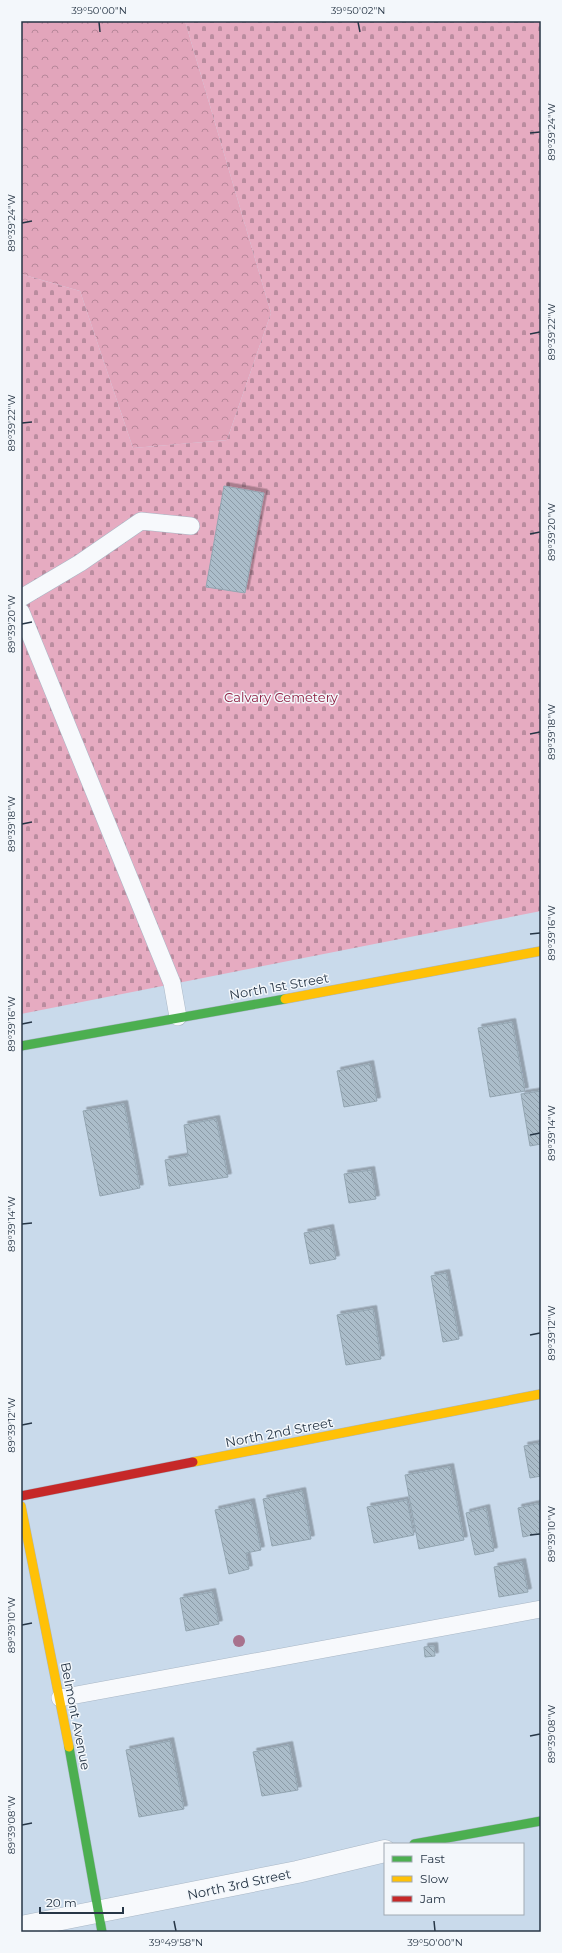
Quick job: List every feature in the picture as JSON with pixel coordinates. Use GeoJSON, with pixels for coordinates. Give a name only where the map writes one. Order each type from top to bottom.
{"type":"FeatureCollection","features":[{"type":"Feature","properties":{"kind":"street","name":"North 1st Street"},"geometry":{"type":"LineString","coordinates":[[21,1046],[473,965],[541,951]]}},
{"type":"Feature","properties":{"kind":"street","name":"North 2nd Street"},"geometry":{"type":"LineString","coordinates":[[21,1496],[541,1394]]}},
{"type":"Feature","properties":{"kind":"street","name":"Belmont Avenue"},"geometry":{"type":"LineString","coordinates":[[21,1506],[60,1698],[100,1922]]}},
{"type":"Feature","properties":{"kind":"street"},"geometry":{"type":"LineString","coordinates":[[420,1843],[541,1821]]}},
{"type":"Feature","properties":{"kind":"street","name":"North 3rd Street"},"geometry":{"type":"LineString","coordinates":[[21,1927],[100,1922],[384,1851]]}},
{"type":"Feature","properties":{"kind":"lane"},"geometry":{"type":"LineString","coordinates":[[21,598],[80,563],[141,521],[191,526]]}},
{"type":"Feature","properties":{"kind":"lane"},"geometry":{"type":"LineString","coordinates":[[21,612],[172,983],[178,1017]]}},
{"type":"Feature","properties":{"kind":"lane"},"geometry":{"type":"LineString","coordinates":[[60,1698],[541,1609]]}},
{"type":"Feature","properties":{"kind":"green space"},"geometry":{"type":"Polygon","coordinates":[[[21,21],[185,21],[271,313],[227,440],[133,448],[80,291],[21,274],[21,21]]]}},
{"type":"Feature","properties":{"kind":"green space","name":"Calvary Cemetery"},"geometry":{"type":"Polygon","coordinates":[[[185,21],[541,21],[541,911],[21,1014],[21,274],[80,291],[133,448],[227,440],[271,313],[185,21]]]}},
{"type":"Feature","properties":{"kind":"building"},"geometry":{"type":"Polygon","coordinates":[[[224,486],[264,493],[245,593],[206,587],[224,486]]]}},
{"type":"Feature","properties":{"kind":"building"},"geometry":{"type":"Polygon","coordinates":[[[512,1022],[525,1091],[490,1097],[478,1028],[512,1022]]]}},
{"type":"Feature","properties":{"kind":"building"},"geometry":{"type":"Polygon","coordinates":[[[370,1064],[377,1101],[344,1107],[337,1071],[370,1064]]]}},
{"type":"Feature","properties":{"kind":"building"},"geometry":{"type":"Polygon","coordinates":[[[541,1091],[541,1144],[530,1146],[521,1094],[541,1091]]]}},
{"type":"Feature","properties":{"kind":"building"},"geometry":{"type":"Polygon","coordinates":[[[124,1104],[140,1188],[100,1196],[83,1111],[124,1104]]]}},
{"type":"Feature","properties":{"kind":"building"},"geometry":{"type":"Polygon","coordinates":[[[216,1119],[228,1177],[169,1186],[165,1160],[188,1156],[184,1125],[216,1119]]]}},
{"type":"Feature","properties":{"kind":"building"},"geometry":{"type":"Polygon","coordinates":[[[371,1170],[376,1199],[349,1203],[344,1174],[371,1170]]]}},
{"type":"Feature","properties":{"kind":"building"},"geometry":{"type":"Polygon","coordinates":[[[330,1228],[336,1259],[310,1264],[304,1233],[330,1228]]]}},
{"type":"Feature","properties":{"kind":"building"},"geometry":{"type":"Polygon","coordinates":[[[446,1273],[459,1339],[443,1342],[431,1276],[446,1273]]]}},
{"type":"Feature","properties":{"kind":"building"},"geometry":{"type":"Polygon","coordinates":[[[373,1309],[381,1359],[346,1365],[337,1315],[373,1309]]]}},
{"type":"Feature","properties":{"kind":"building"},"geometry":{"type":"Polygon","coordinates":[[[541,1443],[541,1476],[530,1478],[524,1446],[541,1443]]]}},
{"type":"Feature","properties":{"kind":"building"},"geometry":{"type":"Polygon","coordinates":[[[450,1467],[464,1540],[419,1549],[405,1475],[450,1467]]]}},
{"type":"Feature","properties":{"kind":"building"},"geometry":{"type":"Polygon","coordinates":[[[302,1491],[311,1539],[272,1546],[263,1499],[302,1491]]]}},
{"type":"Feature","properties":{"kind":"building"},"geometry":{"type":"Polygon","coordinates":[[[407,1500],[414,1535],[374,1543],[367,1507],[407,1500]]]}},
{"type":"Feature","properties":{"kind":"building"},"geometry":{"type":"Polygon","coordinates":[[[251,1502],[261,1550],[246,1553],[249,1569],[229,1574],[215,1510],[251,1502]]]}},
{"type":"Feature","properties":{"kind":"building"},"geometry":{"type":"Polygon","coordinates":[[[541,1503],[541,1533],[523,1537],[518,1508],[541,1503]]]}},
{"type":"Feature","properties":{"kind":"building"},"geometry":{"type":"Polygon","coordinates":[[[486,1508],[494,1551],[475,1555],[466,1513],[486,1508]]]}},
{"type":"Feature","properties":{"kind":"building"},"geometry":{"type":"Polygon","coordinates":[[[522,1562],[528,1592],[499,1597],[494,1567],[522,1562]]]}},
{"type":"Feature","properties":{"kind":"building"},"geometry":{"type":"Polygon","coordinates":[[[212,1592],[219,1624],[186,1631],[180,1598],[212,1592]]]}},
{"type":"Feature","properties":{"kind":"building"},"geometry":{"type":"Polygon","coordinates":[[[434,1646],[435,1656],[425,1657],[424,1647],[434,1646]]]}},
{"type":"Feature","properties":{"kind":"building"},"geometry":{"type":"Polygon","coordinates":[[[170,1741],[184,1809],[139,1817],[126,1750],[170,1741]]]}},
{"type":"Feature","properties":{"kind":"building"},"geometry":{"type":"Polygon","coordinates":[[[289,1745],[298,1790],[262,1796],[253,1752],[289,1745]]]}},
{"type":"Feature","properties":{"kind":"traffic: fast"},"geometry":{"type":"LineString","coordinates":[[21,1046],[285,999]]}},
{"type":"Feature","properties":{"kind":"traffic: fast"},"geometry":{"type":"LineString","coordinates":[[69,1747],[102,1932]]}},
{"type":"Feature","properties":{"kind":"traffic: fast"},"geometry":{"type":"LineString","coordinates":[[420,1843],[541,1821]]}},
{"type":"Feature","properties":{"kind":"traffic: slow"},"geometry":{"type":"LineString","coordinates":[[285,999],[541,951]]}},
{"type":"Feature","properties":{"kind":"traffic: slow"},"geometry":{"type":"LineString","coordinates":[[193,1462],[541,1394]]}},
{"type":"Feature","properties":{"kind":"traffic: slow"},"geometry":{"type":"LineString","coordinates":[[21,1506],[69,1747]]}},
{"type":"Feature","properties":{"kind":"traffic: jam"},"geometry":{"type":"LineString","coordinates":[[21,1496],[193,1462]]}}]}
